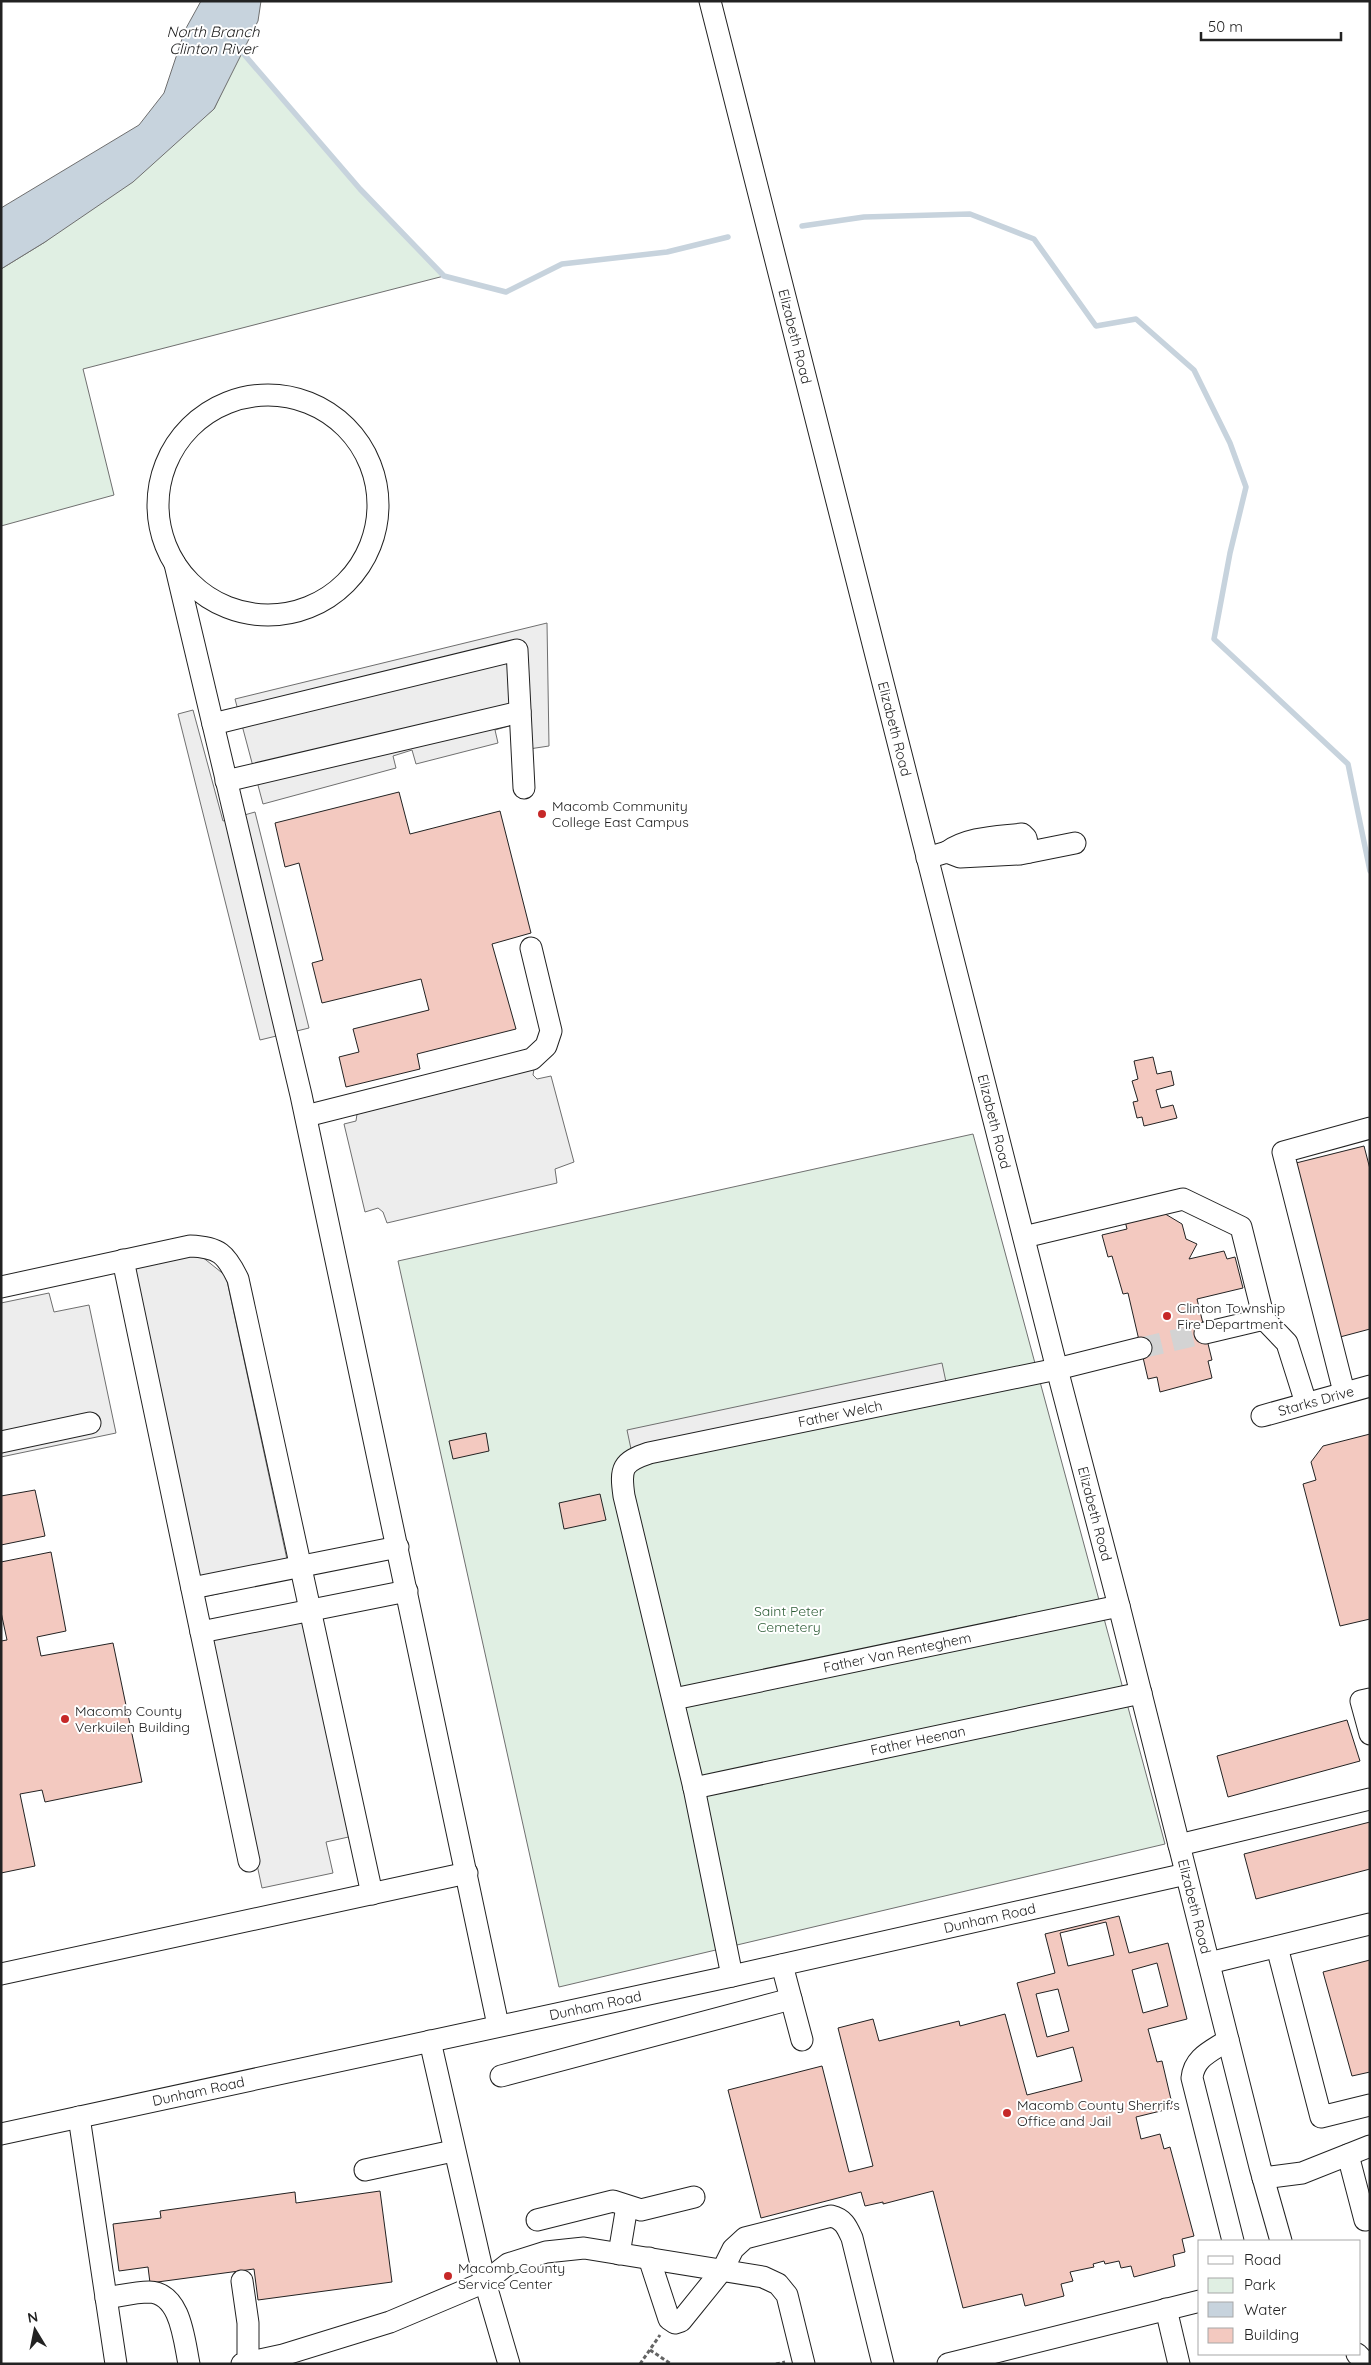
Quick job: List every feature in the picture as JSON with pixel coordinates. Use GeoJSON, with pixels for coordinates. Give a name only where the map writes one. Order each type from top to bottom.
{"type":"FeatureCollection","features":[{"type":"Feature","properties":{"kind":"street","name":"Elizabeth Road"},"geometry":{"type":"LineString","coordinates":[[710,1],[1057,1369],[1120,1606],[1263,2178],[1281,2240]]}},
{"type":"Feature","properties":{"kind":"street"},"geometry":{"type":"LineString","coordinates":[[175,564],[182,576],[210,600],[245,614],[283,615],[319,604],[347,582],[368,553],[378,519],[377,484],[365,450],[343,423],[313,403],[278,394],[243,396],[208,411],[180,436],[162,469],[156,506],[163,543],[175,564],[306,1116],[498,2025]]}},
{"type":"Feature","properties":{"kind":"street"},"geometry":{"type":"LineString","coordinates":[[213,724],[517,650],[524,788]]}},
{"type":"Feature","properties":{"kind":"street"},"geometry":{"type":"LineString","coordinates":[[226,781],[520,712]]}},
{"type":"Feature","properties":{"kind":"street"},"geometry":{"type":"LineString","coordinates":[[927,858],[947,852],[960,857],[1029,852],[1075,843]]}},
{"type":"Feature","properties":{"kind":"street"},"geometry":{"type":"LineString","coordinates":[[306,1116],[532,1059],[546,1046],[551,1031],[531,948]]}},
{"type":"Feature","properties":{"kind":"street"},"geometry":{"type":"LineString","coordinates":[[1344,1392],[1283,1152],[1370,1128]]}},
{"type":"Feature","properties":{"kind":"street"},"geometry":{"type":"LineString","coordinates":[[1024,1237],[1183,1198],[1241,1227],[1264,1318],[1286,1343],[1306,1403]]}},
{"type":"Feature","properties":{"kind":"street"},"geometry":{"type":"LineString","coordinates":[[1,1287],[190,1246],[218,1250],[230,1262],[238,1279],[372,1894]]}},
{"type":"Feature","properties":{"kind":"street"},"geometry":{"type":"LineString","coordinates":[[123,1260],[249,1861]]}},
{"type":"Feature","properties":{"kind":"street"},"geometry":{"type":"LineString","coordinates":[[1205,1333],[1264,1318]]}},
{"type":"Feature","properties":{"kind":"street","name":"Father Welch"},"geometry":{"type":"LineString","coordinates":[[674,1699],[624,1496],[623,1474],[625,1464],[632,1458],[649,1452],[1057,1369],[1141,1348]]}},
{"type":"Feature","properties":{"kind":"street","name":"Starks Drive"},"geometry":{"type":"LineString","coordinates":[[1262,1416],[1370,1386]]}},
{"type":"Feature","properties":{"kind":"street"},"geometry":{"type":"LineString","coordinates":[[1,1442],[90,1423]]}},
{"type":"Feature","properties":{"kind":"street"},"geometry":{"type":"LineString","coordinates":[[192,1588],[398,1546]]}},
{"type":"Feature","properties":{"kind":"street"},"geometry":{"type":"LineString","coordinates":[[201,1632],[407,1591]]}},
{"type":"Feature","properties":{"kind":"street","name":"Father Van Renteghem"},"geometry":{"type":"LineString","coordinates":[[674,1699],[1120,1606]]}},
{"type":"Feature","properties":{"kind":"street","name":"Father Heenan"},"geometry":{"type":"LineString","coordinates":[[694,1788],[1141,1693]]}},
{"type":"Feature","properties":{"kind":"street"},"geometry":{"type":"LineString","coordinates":[[674,1699],[732,1976]]}},
{"type":"Feature","properties":{"kind":"street"},"geometry":{"type":"LineString","coordinates":[[1370,1699],[1361,1701],[1370,1734]]}},
{"type":"Feature","properties":{"kind":"street"},"geometry":{"type":"LineString","coordinates":[[1179,1845],[1370,1799]]}},
{"type":"Feature","properties":{"kind":"street"},"geometry":{"type":"LineString","coordinates":[[1,1974],[467,1873]]}},
{"type":"Feature","properties":{"kind":"street","name":"Dunham Road"},"geometry":{"type":"LineString","coordinates":[[1,2134],[498,2025],[732,1976],[1186,1874]]}},
{"type":"Feature","properties":{"kind":"street"},"geometry":{"type":"LineString","coordinates":[[1209,1963],[1370,1924]]}},
{"type":"Feature","properties":{"kind":"street"},"geometry":{"type":"LineString","coordinates":[[1277,1947],[1321,2117],[1370,2105]]}},
{"type":"Feature","properties":{"kind":"street"},"geometry":{"type":"LineString","coordinates":[[782,1965],[802,2040]]}},
{"type":"Feature","properties":{"kind":"street"},"geometry":{"type":"LineString","coordinates":[[501,2076],[791,2000]]}},
{"type":"Feature","properties":{"kind":"street"},"geometry":{"type":"LineString","coordinates":[[1228,2040],[1200,2058],[1193,2068],[1192,2078],[1233,2240]]}},
{"type":"Feature","properties":{"kind":"street"},"geometry":{"type":"LineString","coordinates":[[430,2041],[453,2151],[485,2282],[509,2364]]}},
{"type":"Feature","properties":{"kind":"street"},"geometry":{"type":"LineString","coordinates":[[79,2117],[116,2364]]}},
{"type":"Feature","properties":{"kind":"street"},"geometry":{"type":"LineString","coordinates":[[1263,2178],[1302,2174],[1370,2146]]}},
{"type":"Feature","properties":{"kind":"street"},"geometry":{"type":"LineString","coordinates":[[365,2170],[453,2151]]}},
{"type":"Feature","properties":{"kind":"street"},"geometry":{"type":"LineString","coordinates":[[1348,2155],[1365,2220]]}},
{"type":"Feature","properties":{"kind":"street"},"geometry":{"type":"LineString","coordinates":[[537,2220],[613,2202],[640,2210],[694,2197]]}},
{"type":"Feature","properties":{"kind":"street"},"geometry":{"type":"LineString","coordinates":[[619,2254],[627,2206]]}},
{"type":"Feature","properties":{"kind":"street"},"geometry":{"type":"LineString","coordinates":[[649,2258],[670,2321],[675,2323],[681,2321],[723,2269],[733,2249],[745,2238],[831,2216],[838,2218],[845,2224],[852,2238],[883,2364]]}},
{"type":"Feature","properties":{"kind":"street"},"geometry":{"type":"LineString","coordinates":[[242,2281],[248,2323],[245,2363],[285,2359],[390,2322],[485,2282],[508,2264],[546,2252],[584,2248],[723,2269],[763,2277],[778,2284],[786,2295],[804,2364]]}},
{"type":"Feature","properties":{"kind":"street"},"geometry":{"type":"LineString","coordinates":[[106,2298],[149,2292],[160,2295],[170,2303],[178,2316],[189,2364]]}},
{"type":"Feature","properties":{"kind":"street"},"geometry":{"type":"LineString","coordinates":[[948,2364],[1198,2301]]}},
{"type":"Feature","properties":{"kind":"street"},"geometry":{"type":"LineString","coordinates":[[1166,2309],[1179,2364]]}},
{"type":"Feature","properties":{"kind":"street"},"geometry":{"type":"LineString","coordinates":[[1358,2355],[1367,2364]]}},
{"type":"Feature","properties":{"kind":"path"},"geometry":{"type":"LineString","coordinates":[[640,2364],[670,2321]]}},
{"type":"Feature","properties":{"kind":"path"},"geometry":{"type":"LineString","coordinates":[[650,2350],[671,2364]]}},
{"type":"Feature","properties":{"kind":"green space"},"geometry":{"type":"Polygon","coordinates":[[[241,51],[360,189],[444,276],[83,369],[114,495],[1,526],[1,269],[45,242],[214,109],[241,51]]]}},
{"type":"Feature","properties":{"kind":"green space","name":"Saint Peter Cemetery"},"geometry":{"type":"Polygon","coordinates":[[[973,1134],[1165,1844],[559,1987],[398,1261],[973,1134]]]}},
{"type":"Feature","properties":{"kind":"shaded area"},"geometry":{"type":"Polygon","coordinates":[[[547,623],[549,746],[529,749],[527,721],[495,730],[498,743],[416,764],[412,750],[393,756],[396,768],[263,804],[235,699],[547,623]]]}},
{"type":"Feature","properties":{"kind":"shaded area"},"geometry":{"type":"Polygon","coordinates":[[[193,710],[223,821],[255,812],[309,1028],[260,1040],[178,714],[193,710]]]}},
{"type":"Feature","properties":{"kind":"shaded area"},"geometry":{"type":"Polygon","coordinates":[[[534,1069],[533,1075],[537,1079],[551,1076],[574,1162],[555,1169],[557,1183],[387,1223],[383,1212],[378,1208],[365,1212],[344,1124],[356,1121],[357,1114],[534,1069]]]}},
{"type":"Feature","properties":{"kind":"shaded area"},"geometry":{"type":"Polygon","coordinates":[[[196,1252],[226,1276],[291,1578],[203,1597],[132,1266],[196,1252]]]}},
{"type":"Feature","properties":{"kind":"shaded area"},"geometry":{"type":"Polygon","coordinates":[[[49,1293],[54,1312],[89,1305],[116,1433],[1,1457],[1,1303],[49,1293]]]}},
{"type":"Feature","properties":{"kind":"shaded area"},"geometry":{"type":"Polygon","coordinates":[[[942,1363],[946,1382],[631,1449],[627,1430],[942,1363]]]}},
{"type":"Feature","properties":{"kind":"shaded area"},"geometry":{"type":"Polygon","coordinates":[[[304,1606],[353,1836],[326,1842],[333,1873],[262,1888],[206,1627],[304,1606]]]}},
{"type":"Feature","properties":{"kind":"water","name":"North Branch Clinton River"},"geometry":{"type":"Polygon","coordinates":[[[201,1],[261,1],[258,21],[214,109],[133,182],[45,242],[1,269],[1,208],[139,125],[164,93],[185,30],[201,1]]]}},
{"type":"Feature","properties":{"kind":"building"},"geometry":{"type":"Polygon","coordinates":[[[399,792],[410,834],[500,811],[531,933],[492,944],[516,1029],[417,1054],[420,1069],[346,1087],[339,1057],[359,1052],[353,1029],[429,1010],[421,979],[322,1003],[312,963],[323,960],[299,863],[285,867],[275,823],[399,792]]]}},
{"type":"Feature","properties":{"kind":"building"},"geometry":{"type":"Polygon","coordinates":[[[1153,1057],[1157,1074],[1171,1071],[1174,1085],[1156,1090],[1161,1108],[1173,1105],[1177,1118],[1144,1126],[1142,1117],[1137,1118],[1133,1102],[1138,1101],[1132,1081],[1138,1079],[1134,1061],[1153,1057]]]}},
{"type":"Feature","properties":{"kind":"building"},"geometry":{"type":"Polygon","coordinates":[[[1364,1146],[1370,1169],[1370,1329],[1340,1337],[1296,1163],[1364,1146]]]}},
{"type":"Feature","properties":{"kind":"building","name":"Clinton Township Fire Department"},"geometry":{"type":"Polygon","coordinates":[[[1162,1212],[1182,1224],[1186,1239],[1197,1244],[1189,1259],[1224,1251],[1227,1259],[1235,1257],[1243,1288],[1197,1299],[1212,1360],[1208,1361],[1212,1378],[1160,1392],[1157,1377],[1148,1379],[1128,1293],[1123,1294],[1112,1256],[1108,1257],[1102,1235],[1127,1229],[1125,1221],[1162,1212]]]}},
{"type":"Feature","properties":{"kind":"building"},"geometry":{"type":"Polygon","coordinates":[[[486,1433],[489,1451],[453,1459],[449,1441],[486,1433]]]}},
{"type":"Feature","properties":{"kind":"building"},"geometry":{"type":"Polygon","coordinates":[[[1370,1434],[1370,1619],[1340,1626],[1303,1484],[1316,1480],[1311,1462],[1323,1446],[1370,1434]]]}},
{"type":"Feature","properties":{"kind":"building"},"geometry":{"type":"Polygon","coordinates":[[[35,1490],[45,1536],[1,1545],[1,1496],[35,1490]]]}},
{"type":"Feature","properties":{"kind":"building"},"geometry":{"type":"Polygon","coordinates":[[[600,1494],[606,1520],[564,1529],[559,1503],[600,1494]]]}},
{"type":"Feature","properties":{"kind":"building","name":"Macomb County Verkuilen Building"},"geometry":{"type":"Polygon","coordinates":[[[51,1552],[66,1631],[37,1637],[41,1656],[113,1643],[142,1782],[45,1802],[42,1790],[20,1794],[35,1866],[1,1873],[1,1641],[7,1640],[1,1612],[1,1562],[51,1552]]]}},
{"type":"Feature","properties":{"kind":"building"},"geometry":{"type":"Polygon","coordinates":[[[1347,1720],[1360,1761],[1228,1797],[1217,1756],[1347,1720]]]}},
{"type":"Feature","properties":{"kind":"building"},"geometry":{"type":"Polygon","coordinates":[[[1370,1822],[1370,1869],[1256,1899],[1244,1854],[1370,1822]]]}},
{"type":"Feature","properties":{"kind":"building","name":"Macomb County Sherrif's Office and Jail"},"geometry":{"type":"Polygon","coordinates":[[[1119,1916],[1129,1953],[1168,1943],[1187,2019],[1148,2029],[1157,2062],[1162,2061],[1173,2108],[1136,2117],[1141,2139],[1160,2134],[1164,2149],[1170,2147],[1194,2236],[1182,2239],[1185,2252],[1173,2255],[1175,2266],[1134,2277],[1131,2266],[1121,2268],[1119,2261],[1105,2264],[1104,2261],[1093,2264],[1094,2267],[1070,2272],[1073,2281],[1061,2284],[1064,2296],[1025,2306],[1022,2294],[963,2308],[933,2191],[883,2204],[883,2202],[865,2206],[861,2192],[761,2218],[728,2090],[822,2066],[849,2172],[873,2166],[838,2028],[873,2019],[879,2041],[959,2021],[960,2026],[1005,2014],[1027,2095],[1082,2081],[1073,2047],[1037,2057],[1017,1983],[1055,1973],[1045,1934],[1119,1916]],[[1106,1922],[1060,1933],[1068,1966],[1114,1955],[1106,1922]],[[1157,1963],[1132,1970],[1143,2013],[1168,2006],[1157,1963]],[[1058,1989],[1036,1994],[1047,2037],[1069,2031],[1058,1989]]]}},
{"type":"Feature","properties":{"kind":"building"},"geometry":{"type":"Polygon","coordinates":[[[1370,1960],[1370,2072],[1352,2076],[1323,1972],[1370,1960]]]}},
{"type":"Feature","properties":{"kind":"building"},"geometry":{"type":"Polygon","coordinates":[[[380,2191],[392,2282],[258,2300],[254,2269],[150,2283],[148,2267],[119,2271],[113,2224],[161,2218],[160,2211],[295,2192],[296,2203],[380,2191]]]}},
{"type":"Feature","properties":{"kind":"waterway"},"geometry":{"type":"LineString","coordinates":[[236,45],[360,189],[444,276],[506,292],[562,264],[667,252],[728,237]]}},
{"type":"Feature","properties":{"kind":"waterway"},"geometry":{"type":"LineString","coordinates":[[802,226],[864,217],[970,214],[1034,239],[1096,326],[1136,319],[1194,370],[1230,443],[1246,487],[1230,553],[1214,639],[1348,764],[1370,871]]}},
{"type":"Feature","properties":{"kind":"tunnel"},"geometry":{"type":"LineString","coordinates":[[1141,1348],[1205,1333]]}},
{"type":"Feature","properties":{"kind":"place","name":"Macomb Community College East Campus"},"geometry":{"type":"Point","coordinates":[542,814]}},
{"type":"Feature","properties":{"kind":"place","name":"Clinton Township Fire Department"},"geometry":{"type":"Point","coordinates":[1167,1316]}},
{"type":"Feature","properties":{"kind":"place","name":"Macomb County Verkuilen Building"},"geometry":{"type":"Point","coordinates":[65,1719]}},
{"type":"Feature","properties":{"kind":"place","name":"Macomb County Sherrif's Office and Jail"},"geometry":{"type":"Point","coordinates":[1007,2113]}},
{"type":"Feature","properties":{"kind":"place","name":"Macomb County Service Center"},"geometry":{"type":"Point","coordinates":[448,2276]}}]}
